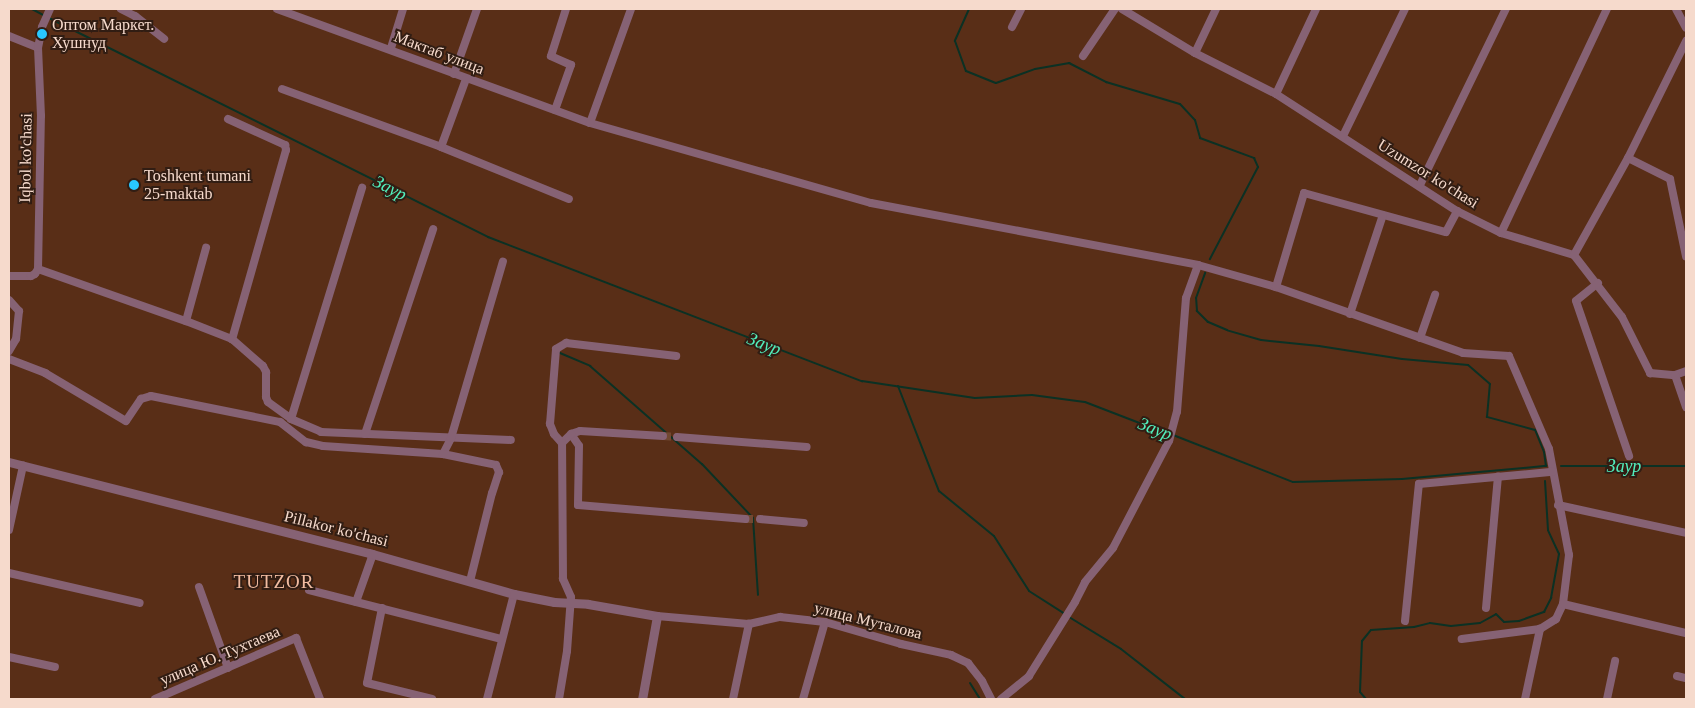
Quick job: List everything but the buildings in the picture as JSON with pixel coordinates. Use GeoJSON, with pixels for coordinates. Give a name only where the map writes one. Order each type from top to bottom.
{"type":"FeatureCollection","features":[{"type":"Feature","properties":{"kind":"street"},"geometry":{"type":"LineString","coordinates":[[121,9],[135,16],[164,39]]}},
{"type":"Feature","properties":{"kind":"street","name":"Мактаб улица"},"geometry":{"type":"LineString","coordinates":[[277,9],[390,48],[466,79],[590,123],[871,203],[1198,265],[1276,287],[1463,353],[1509,356],[1549,449],[1552,472]]}},
{"type":"Feature","properties":{"kind":"street"},"geometry":{"type":"LineString","coordinates":[[390,48],[403,9]]}},
{"type":"Feature","properties":{"kind":"street"},"geometry":{"type":"LineString","coordinates":[[454,74],[477,9]]}},
{"type":"Feature","properties":{"kind":"street"},"geometry":{"type":"LineString","coordinates":[[555,110],[571,65],[550,56],[566,9]]}},
{"type":"Feature","properties":{"kind":"street"},"geometry":{"type":"LineString","coordinates":[[590,123],[631,9]]}},
{"type":"Feature","properties":{"kind":"street"},"geometry":{"type":"LineString","coordinates":[[1012,27],[1022,9]]}},
{"type":"Feature","properties":{"kind":"street"},"geometry":{"type":"LineString","coordinates":[[1083,56],[1115,9]]}},
{"type":"Feature","properties":{"kind":"street","name":"Uzumzor ko'chasi"},"geometry":{"type":"LineString","coordinates":[[1122,9],[1195,53],[1276,94],[1420,185],[1457,211],[1501,233],[1574,255]]}},
{"type":"Feature","properties":{"kind":"street"},"geometry":{"type":"LineString","coordinates":[[1195,53],[1216,9]]}},
{"type":"Feature","properties":{"kind":"street"},"geometry":{"type":"LineString","coordinates":[[1276,94],[1316,9]]}},
{"type":"Feature","properties":{"kind":"street"},"geometry":{"type":"LineString","coordinates":[[1343,136],[1405,9]]}},
{"type":"Feature","properties":{"kind":"street"},"geometry":{"type":"LineString","coordinates":[[1420,185],[1506,9]]}},
{"type":"Feature","properties":{"kind":"street"},"geometry":{"type":"LineString","coordinates":[[1501,233],[1608,9]]}},
{"type":"Feature","properties":{"kind":"street"},"geometry":{"type":"LineString","coordinates":[[1676,9],[1686,28]]}},
{"type":"Feature","properties":{"kind":"street","name":"Iqbol ko'chasi"},"geometry":{"type":"LineString","coordinates":[[38,269],[42,116],[38,48],[42,27],[50,10]]}},
{"type":"Feature","properties":{"kind":"street"},"geometry":{"type":"LineString","coordinates":[[9,36],[38,48]]}},
{"type":"Feature","properties":{"kind":"street"},"geometry":{"type":"LineString","coordinates":[[1686,41],[1628,158],[1574,255],[1598,283],[1622,317],[1650,372],[1675,375],[1686,371]]}},
{"type":"Feature","properties":{"kind":"street"},"geometry":{"type":"LineString","coordinates":[[441,147],[466,79]]}},
{"type":"Feature","properties":{"kind":"street"},"geometry":{"type":"LineString","coordinates":[[282,90],[441,147],[569,199]]}},
{"type":"Feature","properties":{"kind":"street"},"geometry":{"type":"LineString","coordinates":[[228,119],[285,145],[286,150],[232,339]]}},
{"type":"Feature","properties":{"kind":"street"},"geometry":{"type":"LineString","coordinates":[[1628,158],[1670,179],[1686,256]]}},
{"type":"Feature","properties":{"kind":"street"},"geometry":{"type":"LineString","coordinates":[[291,419],[362,188]]}},
{"type":"Feature","properties":{"kind":"street"},"geometry":{"type":"LineString","coordinates":[[1276,287],[1304,193],[1446,232],[1457,211]]}},
{"type":"Feature","properties":{"kind":"street"},"geometry":{"type":"LineString","coordinates":[[1350,314],[1383,215]]}},
{"type":"Feature","properties":{"kind":"street"},"geometry":{"type":"LineString","coordinates":[[365,434],[433,229]]}},
{"type":"Feature","properties":{"kind":"street"},"geometry":{"type":"LineString","coordinates":[[186,320],[206,248]]}},
{"type":"Feature","properties":{"kind":"street"},"geometry":{"type":"LineString","coordinates":[[443,454],[452,438],[503,261]]}},
{"type":"Feature","properties":{"kind":"street"},"geometry":{"type":"LineString","coordinates":[[1000,699],[1029,676],[1076,602],[1085,582],[1112,548],[1169,441],[1177,412],[1186,298],[1198,265]]}},
{"type":"Feature","properties":{"kind":"street"},"geometry":{"type":"LineString","coordinates":[[9,276],[31,276],[38,269],[186,320],[232,339],[263,366],[266,372],[266,399],[291,419],[321,432],[511,440]]}},
{"type":"Feature","properties":{"kind":"street"},"geometry":{"type":"LineString","coordinates":[[1598,283],[1576,301],[1629,456]]}},
{"type":"Feature","properties":{"kind":"street"},"geometry":{"type":"LineString","coordinates":[[1420,338],[1435,295]]}},
{"type":"Feature","properties":{"kind":"street"},"geometry":{"type":"LineString","coordinates":[[9,300],[19,311],[16,338],[9,351]]}},
{"type":"Feature","properties":{"kind":"street"},"geometry":{"type":"LineString","coordinates":[[559,699],[567,651],[571,597],[563,579],[562,443],[554,434],[550,424],[556,349],[566,343],[676,356]]}},
{"type":"Feature","properties":{"kind":"street"},"geometry":{"type":"LineString","coordinates":[[9,360],[45,373],[126,421],[142,399],[151,396],[280,422],[306,442],[323,446],[443,454],[496,465],[499,472],[492,492],[470,581]]}},
{"type":"Feature","properties":{"kind":"street"},"geometry":{"type":"LineString","coordinates":[[1675,375],[1686,407]]}},
{"type":"Feature","properties":{"kind":"street"},"geometry":{"type":"LineString","coordinates":[[562,443],[571,434],[580,430],[663,436]]}},
{"type":"Feature","properties":{"kind":"street"},"geometry":{"type":"LineString","coordinates":[[571,434],[579,446],[576,503],[578,505],[745,519]]}},
{"type":"Feature","properties":{"kind":"street"},"geometry":{"type":"LineString","coordinates":[[677,437],[807,447]]}},
{"type":"Feature","properties":{"kind":"street","name":"Pillakor ko'chasi"},"geometry":{"type":"LineString","coordinates":[[9,462],[373,554],[514,594],[657,616]]}},
{"type":"Feature","properties":{"kind":"street"},"geometry":{"type":"LineString","coordinates":[[9,530],[23,466]]}},
{"type":"Feature","properties":{"kind":"street"},"geometry":{"type":"LineString","coordinates":[[1405,621],[1420,484],[1552,472],[1569,555],[1563,604],[1556,619],[1540,629],[1462,639]]}},
{"type":"Feature","properties":{"kind":"street"},"geometry":{"type":"LineString","coordinates":[[1486,608],[1498,477]]}},
{"type":"Feature","properties":{"kind":"street"},"geometry":{"type":"LineString","coordinates":[[1558,506],[1686,533]]}},
{"type":"Feature","properties":{"kind":"street"},"geometry":{"type":"LineString","coordinates":[[760,519],[804,523]]}},
{"type":"Feature","properties":{"kind":"street"},"geometry":{"type":"LineString","coordinates":[[356,602],[373,554]]}},
{"type":"Feature","properties":{"kind":"street"},"geometry":{"type":"LineString","coordinates":[[9,573],[140,603]]}},
{"type":"Feature","properties":{"kind":"street"},"geometry":{"type":"LineString","coordinates":[[199,587],[228,668]]}},
{"type":"Feature","properties":{"kind":"street"},"geometry":{"type":"LineString","coordinates":[[309,590],[502,639]]}},
{"type":"Feature","properties":{"kind":"street"},"geometry":{"type":"LineString","coordinates":[[487,699],[514,594]]}},
{"type":"Feature","properties":{"kind":"street"},"geometry":{"type":"LineString","coordinates":[[1563,604],[1686,633]]}},
{"type":"Feature","properties":{"kind":"street"},"geometry":{"type":"LineString","coordinates":[[382,608],[367,684],[408,697],[432,699]]}},
{"type":"Feature","properties":{"kind":"street"},"geometry":{"type":"LineString","coordinates":[[642,699],[657,616]]}},
{"type":"Feature","properties":{"kind":"street","name":"улица Муталова"},"geometry":{"type":"LineString","coordinates":[[657,616],[749,624],[780,617],[825,622],[901,644],[950,654],[968,662],[982,681],[991,699]]}},
{"type":"Feature","properties":{"kind":"street"},"geometry":{"type":"LineString","coordinates":[[803,699],[825,622]]}},
{"type":"Feature","properties":{"kind":"street"},"geometry":{"type":"LineString","coordinates":[[733,699],[749,624]]}},
{"type":"Feature","properties":{"kind":"street"},"geometry":{"type":"LineString","coordinates":[[1525,699],[1540,629]]}},
{"type":"Feature","properties":{"kind":"street","name":"улица Ю. Тухтаева"},"geometry":{"type":"LineString","coordinates":[[154,699],[296,638],[320,699]]}},
{"type":"Feature","properties":{"kind":"street"},"geometry":{"type":"LineString","coordinates":[[9,657],[55,667]]}},
{"type":"Feature","properties":{"kind":"street"},"geometry":{"type":"LineString","coordinates":[[1606,699],[1615,661]]}},
{"type":"Feature","properties":{"kind":"street"},"geometry":{"type":"LineString","coordinates":[[1677,676],[1686,678]]}},
{"type":"Feature","properties":{"kind":"waterway","name":"Заур"},"geometry":{"type":"LineString","coordinates":[[32,9],[45,16]]}},
{"type":"Feature","properties":{"kind":"waterway"},"geometry":{"type":"LineString","coordinates":[[969,9],[955,41],[966,71],[996,83],[1035,69],[1069,63],[1106,82],[1180,104],[1195,120],[1200,138],[1254,158],[1258,167],[1210,259]]}},
{"type":"Feature","properties":{"kind":"waterway","name":"Заур"},"geometry":{"type":"LineString","coordinates":[[49,18],[488,237],[862,381],[975,398],[1032,395],[1085,402],[1168,434]]}},
{"type":"Feature","properties":{"kind":"waterway"},"geometry":{"type":"LineString","coordinates":[[1173,435],[1293,482],[1402,479],[1546,466],[1544,452],[1535,430],[1487,417],[1490,384],[1468,365],[1402,359],[1319,346],[1261,340],[1227,330],[1208,322],[1197,311],[1196,298],[1205,273]]}},
{"type":"Feature","properties":{"kind":"waterway"},"geometry":{"type":"LineString","coordinates":[[560,353],[590,366],[702,464],[753,518],[758,595]]}},
{"type":"Feature","properties":{"kind":"waterway"},"geometry":{"type":"LineString","coordinates":[[898,386],[939,491],[994,536],[1029,591],[1065,614]]}},
{"type":"Feature","properties":{"kind":"waterway","name":"Заур"},"geometry":{"type":"LineString","coordinates":[[1561,466],[1686,466]]}},
{"type":"Feature","properties":{"kind":"waterway"},"geometry":{"type":"LineString","coordinates":[[1366,699],[1360,692],[1362,641],[1371,630],[1414,627],[1430,623],[1451,626],[1480,623],[1496,614],[1504,622],[1519,621],[1544,612],[1551,598],[1559,554],[1548,530],[1545,481]]}},
{"type":"Feature","properties":{"kind":"waterway"},"geometry":{"type":"LineString","coordinates":[[1069,617],[1121,649],[1185,699]]}},
{"type":"Feature","properties":{"kind":"waterway"},"geometry":{"type":"LineString","coordinates":[[970,683],[980,699]]}},
{"type":"Feature","properties":{"kind":"tunnel"},"geometry":{"type":"LineString","coordinates":[[663,436],[677,437]]}},
{"type":"Feature","properties":{"kind":"tunnel"},"geometry":{"type":"LineString","coordinates":[[745,519],[760,519]]}},
{"type":"Feature","properties":{"kind":"place","name":"Оптом Маркет. Хушнуд"},"geometry":{"type":"Point","coordinates":[42,34]}},
{"type":"Feature","properties":{"kind":"place","name":"Toshkent tumani 25-maktab"},"geometry":{"type":"Point","coordinates":[134,185]}},
{"type":"Feature","properties":{"kind":"district","name":"TUTZOR"},"geometry":{"type":"Point","coordinates":[274,582]}}]}
